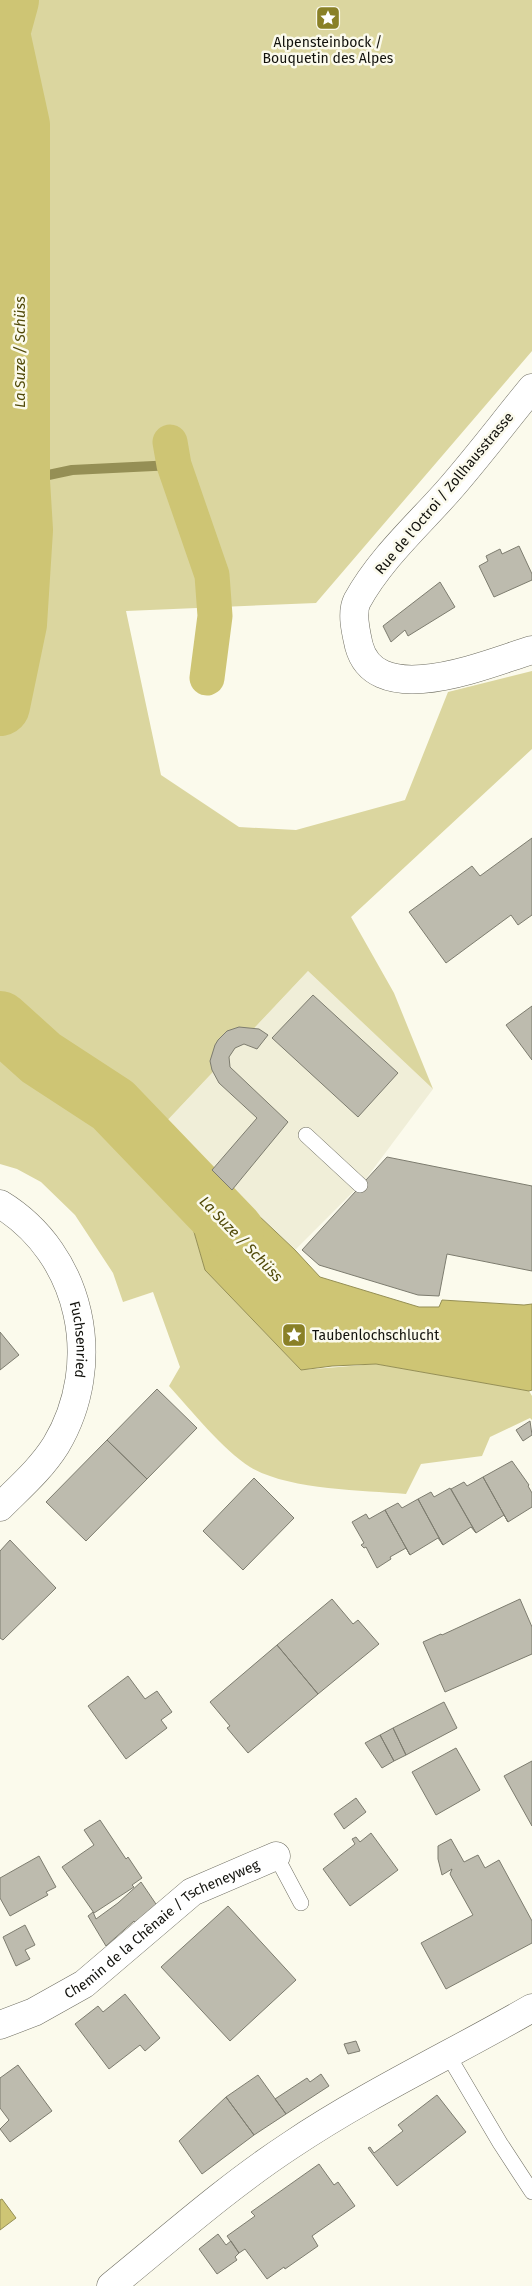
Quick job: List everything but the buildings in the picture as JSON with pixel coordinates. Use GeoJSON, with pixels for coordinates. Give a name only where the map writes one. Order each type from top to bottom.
{"type":"FeatureCollection","features":[{"type":"Feature","properties":{"kind":"street","name":"Rue de l'Octroi / Zollhausstrasse"},"geometry":{"type":"LineString","coordinates":[[532,388],[449,490],[389,555],[356,603],[355,630],[361,654],[373,668],[399,680],[440,678],[532,650]]}},
{"type":"Feature","properties":{"kind":"street","name":"Fuchsenried"},"geometry":{"type":"LineString","coordinates":[[0,1204],[12,1211],[40,1237],[62,1269],[72,1290],[79,1314],[83,1342],[82,1373],[68,1421],[56,1445],[38,1469],[0,1507]]}},
{"type":"Feature","properties":{"kind":"street","name":"Chemin de la Chênaie / Tscheneyweg"},"geometry":{"type":"LineString","coordinates":[[0,2026],[34,2012],[84,1984],[192,1892],[276,1856]]}},
{"type":"Feature","properties":{"kind":"street"},"geometry":{"type":"LineString","coordinates":[[111,2286],[244,2178],[292,2144],[532,2008]]}},
{"type":"Feature","properties":{"kind":"lane"},"geometry":{"type":"LineString","coordinates":[[306,1135],[360,1185]]}},
{"type":"Feature","properties":{"kind":"lane","name":"Chemin de la Chênaie / Tscheneyweg"},"geometry":{"type":"LineString","coordinates":[[276,1856],[301,1903]]}},
{"type":"Feature","properties":{"kind":"lane"},"geometry":{"type":"LineString","coordinates":[[448,2055],[500,2143],[532,2192]]}},
{"type":"Feature","properties":{"kind":"shaded area"},"geometry":{"type":"Polygon","coordinates":[[[0,0],[532,0],[532,351],[316,603],[126,611],[161,775],[239,827],[296,830],[405,800],[448,692],[532,671],[532,749],[351,917],[394,993],[433,1089],[308,971],[163,1125],[205,1270],[301,1370],[376,1364],[529,1391],[532,1396],[532,1420],[530,1418],[490,1437],[482,1456],[421,1464],[406,1494],[304,1485],[266,1475],[240,1460],[229,1451],[169,1386],[180,1367],[153,1292],[123,1302],[113,1273],[75,1215],[41,1182],[17,1169],[0,1164],[0,0]]]}},
{"type":"Feature","properties":{"kind":"shaded area"},"geometry":{"type":"Polygon","coordinates":[[[308,971],[433,1089],[365,1180],[295,1250],[163,1125],[308,971]]]}},
{"type":"Feature","properties":{"kind":"water"},"geometry":{"type":"Polygon","coordinates":[[[163,1125],[295,1250],[320,1277],[419,1307],[439,1307],[442,1300],[532,1304],[532,1390],[376,1364],[332,1366],[301,1370],[205,1270],[163,1125]]]}},
{"type":"Feature","properties":{"kind":"water"},"geometry":{"type":"Polygon","coordinates":[[[2,2199],[16,2218],[0,2230],[0,2200],[2,2199]]]}},
{"type":"Feature","properties":{"kind":"waterway","name":"La Suze / Schüss"},"geometry":{"type":"LineString","coordinates":[[0,706],[17,624],[23,530],[20,481],[20,125],[0,33],[9,0]]}},
{"type":"Feature","properties":{"kind":"waterway"},"geometry":{"type":"LineString","coordinates":[[170,442],[174,465],[212,575],[215,616],[207,678]]}},
{"type":"Feature","properties":{"kind":"waterway"},"geometry":{"type":"LineString","coordinates":[[20,481],[72,470],[174,465]]}},
{"type":"Feature","properties":{"kind":"waterway","name":"La Suze / Schüss"},"geometry":{"type":"LineString","coordinates":[[0,1021],[41,1058],[113,1105],[234,1231]]}},
{"type":"Feature","properties":{"kind":"place","name":"Alpensteinbock / Bouquetin des Alpes"},"geometry":{"type":"Point","coordinates":[328,18]}},
{"type":"Feature","properties":{"kind":"place","name":"Taubenlochschlucht"},"geometry":{"type":"Point","coordinates":[294,1335]}}]}
